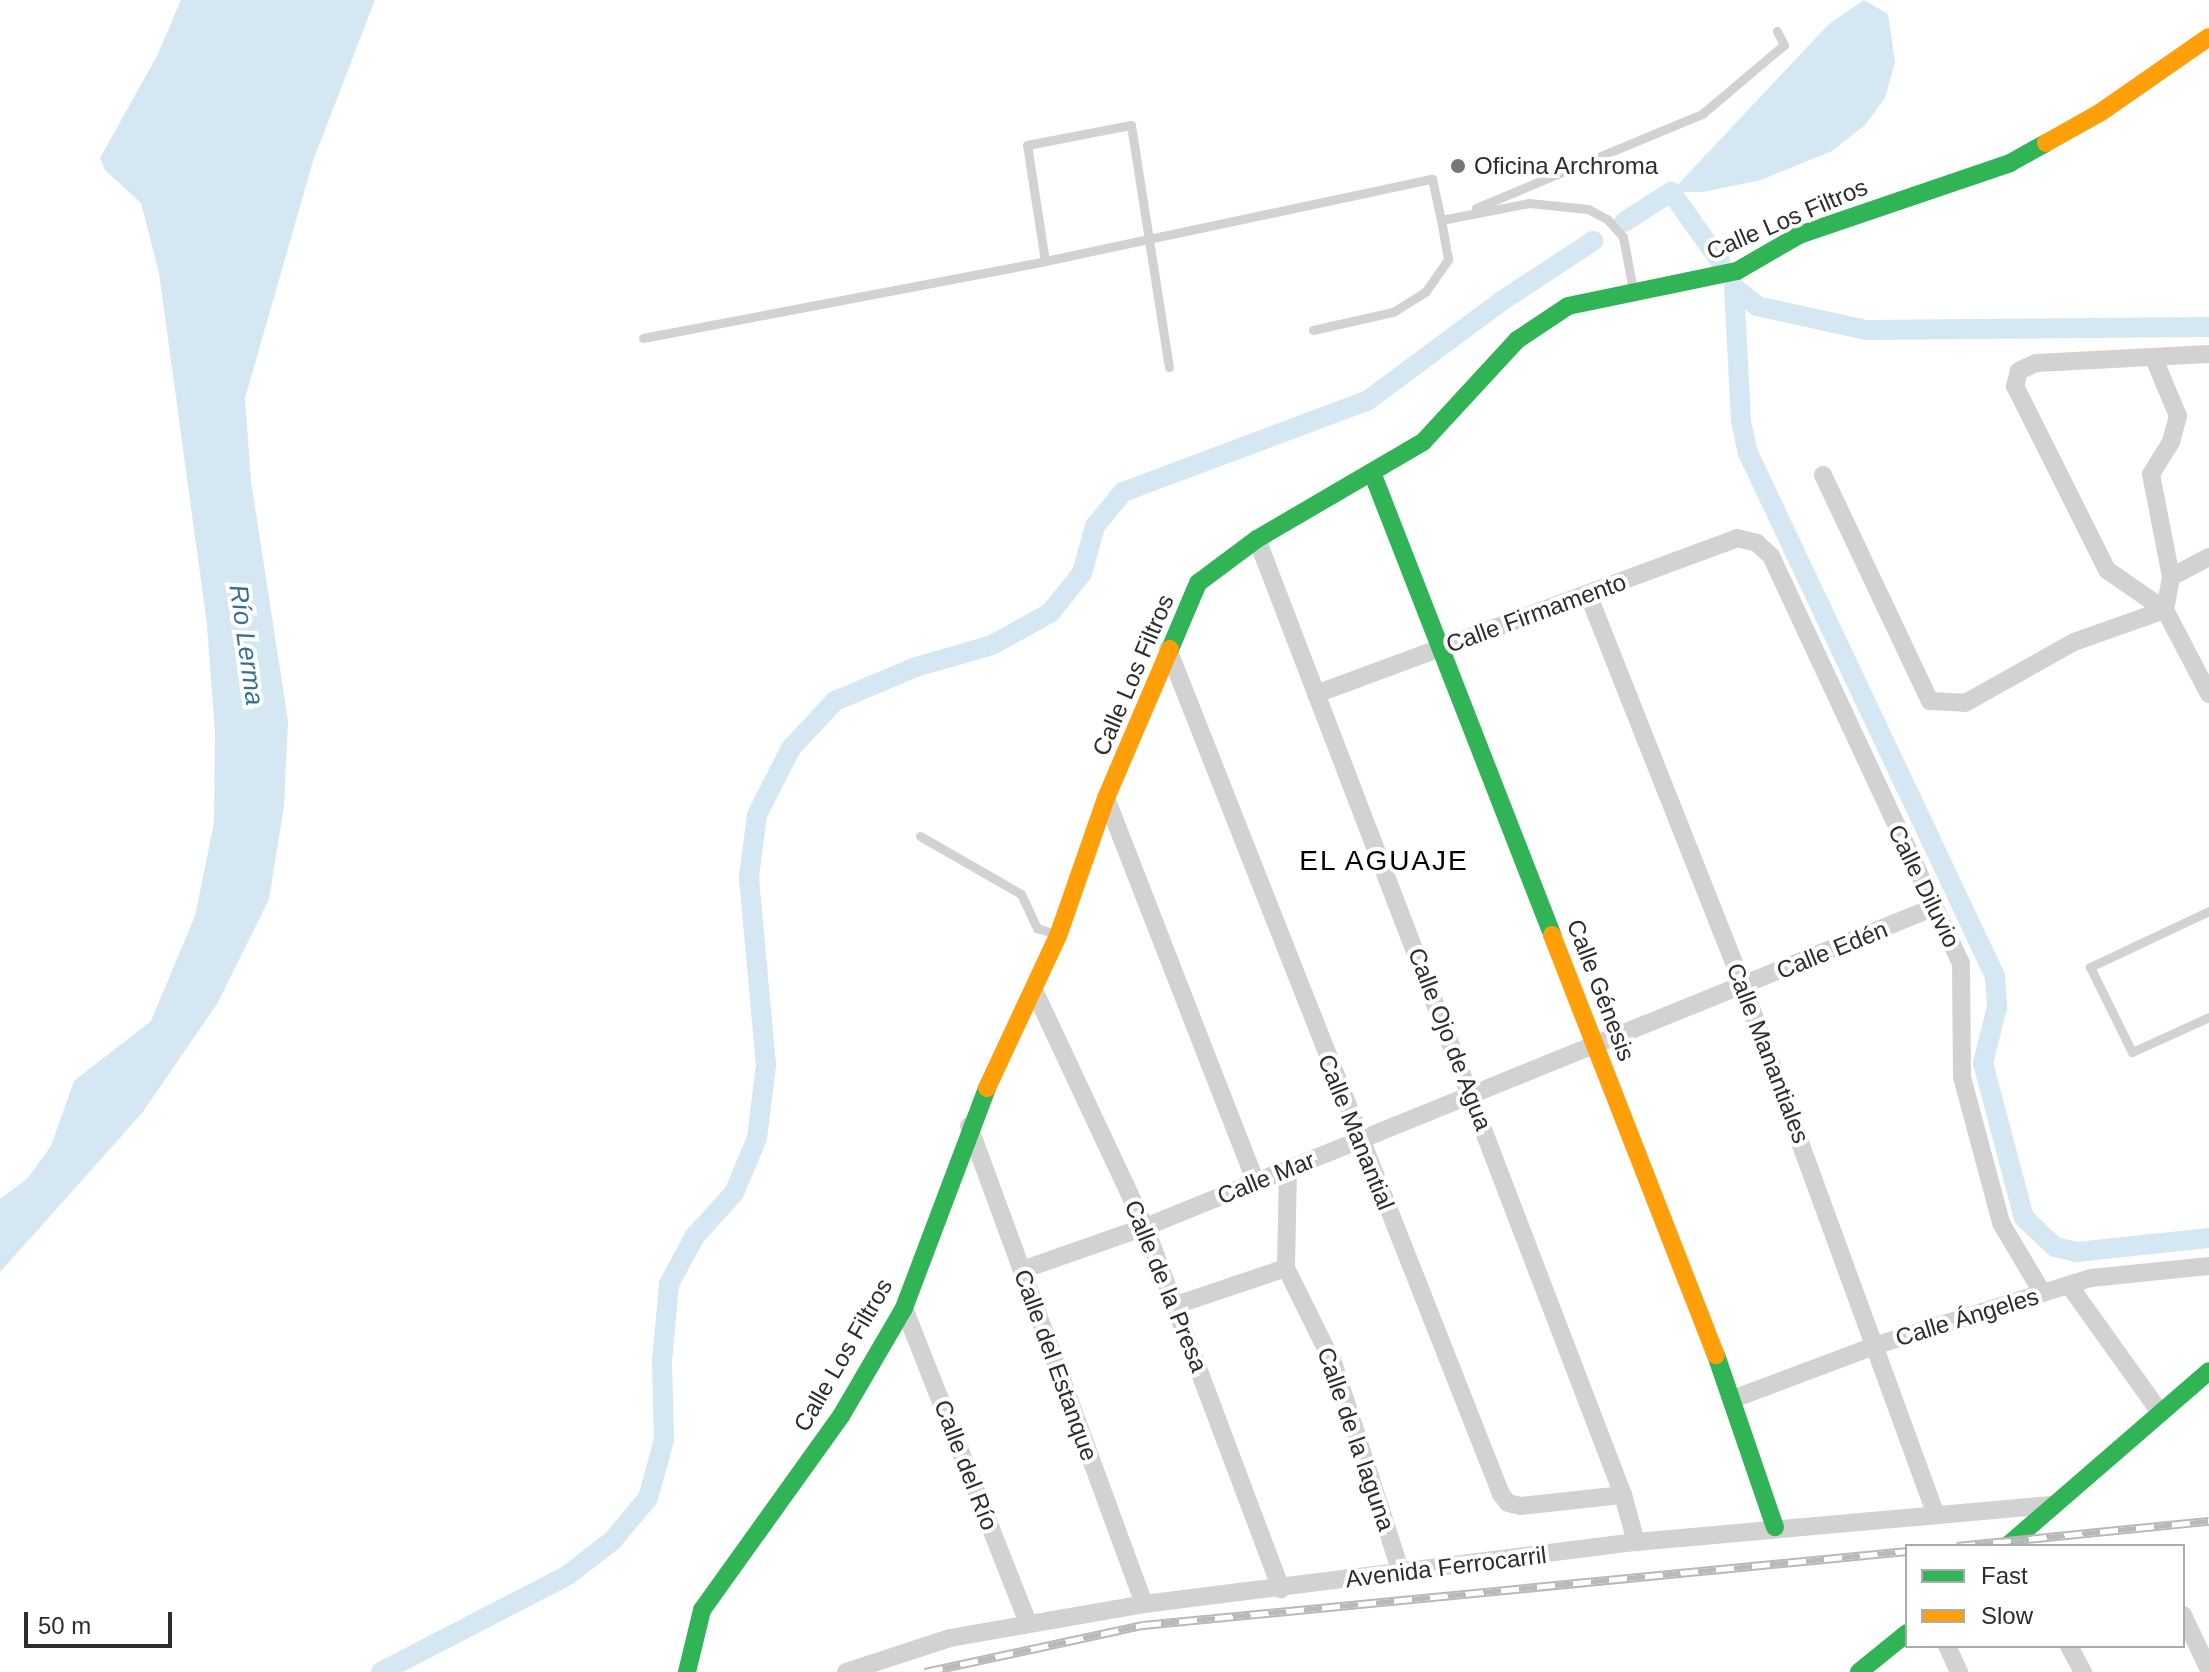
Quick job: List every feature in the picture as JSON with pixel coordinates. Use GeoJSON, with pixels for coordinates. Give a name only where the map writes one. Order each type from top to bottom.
{"type":"FeatureCollection","features":[{"type":"Feature","properties":{"kind":"street","name":"Calle Los Filtros"},"geometry":{"type":"LineString","coordinates":[[687,1672],[702,1610],[841,1416],[904,1308],[969,1126],[1058,936],[1106,798],[1198,583],[1257,539],[1373,475],[1423,442],[1517,340],[1568,306],[1633,290],[1737,271],[1799,235],[2010,163],[2101,112],[2209,37]]}},
{"type":"Feature","properties":{"kind":"street"},"geometry":{"type":"LineString","coordinates":[[2209,354],[2155,361],[2036,363],[2019,371],[2015,386],[2107,570],[2165,610],[2209,694]]}},
{"type":"Feature","properties":{"kind":"street"},"geometry":{"type":"LineString","coordinates":[[2155,361],[2178,416],[2171,442],[2151,474],[2171,577],[2165,610]]}},
{"type":"Feature","properties":{"kind":"street","name":"Calle Génesis"},"geometry":{"type":"LineString","coordinates":[[1373,475],[1733,1399],[1775,1527]]}},
{"type":"Feature","properties":{"kind":"street"},"geometry":{"type":"LineString","coordinates":[[1823,475],[1930,701],[1965,703],[2074,642],[2165,610]]}},
{"type":"Feature","properties":{"kind":"street","name":"Calle Firmamento"},"geometry":{"type":"LineString","coordinates":[[1316,694],[1737,538],[1757,543]]}},
{"type":"Feature","properties":{"kind":"street","name":"Calle Ojo de Agua"},"geometry":{"type":"LineString","coordinates":[[1257,539],[1623,1495],[1636,1542]]}},
{"type":"Feature","properties":{"kind":"street","name":"Calle Diluvio"},"geometry":{"type":"LineString","coordinates":[[1757,543],[1771,556],[1932,908],[1961,963],[1962,1077],[2001,1223],[2042,1292]]}},
{"type":"Feature","properties":{"kind":"street"},"geometry":{"type":"LineString","coordinates":[[2171,577],[2209,557]]}},
{"type":"Feature","properties":{"kind":"street","name":"Calle Manantiales"},"geometry":{"type":"LineString","coordinates":[[1588,594],[1743,986],[1877,1345],[1936,1515]]}},
{"type":"Feature","properties":{"kind":"street","name":"Calle Manantial"},"geometry":{"type":"LineString","coordinates":[[1168,649],[1359,1140],[1508,1503],[1521,1506],[1623,1495]]}},
{"type":"Feature","properties":{"kind":"street"},"geometry":{"type":"LineString","coordinates":[[1106,798],[1256,1182]]}},
{"type":"Feature","properties":{"kind":"street","name":"Calle Edén"},"geometry":{"type":"LineString","coordinates":[[1597,1044],[1932,908]]}},
{"type":"Feature","properties":{"kind":"street","name":"Calle de la Presa"},"geometry":{"type":"LineString","coordinates":[[1034,990],[1145,1227],[1281,1589]]}},
{"type":"Feature","properties":{"kind":"street","name":"Calle Mar"},"geometry":{"type":"LineString","coordinates":[[1022,1270],[1145,1227],[1597,1044]]}},
{"type":"Feature","properties":{"kind":"street","name":"Calle del Estanque"},"geometry":{"type":"LineString","coordinates":[[969,1126],[1144,1604]]}},
{"type":"Feature","properties":{"kind":"street","name":"Calle de la laguna"},"geometry":{"type":"LineString","coordinates":[[1288,1169],[1286,1268],[1334,1365],[1401,1572]]}},
{"type":"Feature","properties":{"kind":"street","name":"Calle Ángeles"},"geometry":{"type":"LineString","coordinates":[[1733,1399],[1877,1345],[2042,1292],[2071,1288],[2091,1278],[2209,1266]]}},
{"type":"Feature","properties":{"kind":"street"},"geometry":{"type":"LineString","coordinates":[[1176,1305],[1286,1268]]}},
{"type":"Feature","properties":{"kind":"street"},"geometry":{"type":"LineString","coordinates":[[2071,1288],[2159,1411]]}},
{"type":"Feature","properties":{"kind":"street","name":"Calle del Río"},"geometry":{"type":"LineString","coordinates":[[904,1308],[1028,1622]]}},
{"type":"Feature","properties":{"kind":"street"},"geometry":{"type":"LineString","coordinates":[[2009,1544],[2159,1411],[2209,1371]]}},
{"type":"Feature","properties":{"kind":"street","name":"Avenida Ferrocarril"},"geometry":{"type":"LineString","coordinates":[[846,1672],[950,1638],[1144,1604],[1636,1542],[1775,1527],[2054,1505]]}},
{"type":"Feature","properties":{"kind":"street"},"geometry":{"type":"LineString","coordinates":[[2185,1619],[2209,1670]]}},
{"type":"Feature","properties":{"kind":"street"},"geometry":{"type":"LineString","coordinates":[[1859,1672],[1905,1635]]}},
{"type":"Feature","properties":{"kind":"street"},"geometry":{"type":"LineString","coordinates":[[1948,1648],[1959,1672]]}},
{"type":"Feature","properties":{"kind":"street"},"geometry":{"type":"LineString","coordinates":[[2070,1648],[2083,1672]]}},
{"type":"Feature","properties":{"kind":"lane"},"geometry":{"type":"LineString","coordinates":[[1458,216],[1702,114],[1784,45],[1777,31]]}},
{"type":"Feature","properties":{"kind":"lane"},"geometry":{"type":"LineString","coordinates":[[1045,261],[1027,145],[1131,125],[1169,367]]}},
{"type":"Feature","properties":{"kind":"lane"},"geometry":{"type":"LineString","coordinates":[[643,338],[1045,261],[1432,179],[1448,259],[1426,291],[1393,312],[1313,330]]}},
{"type":"Feature","properties":{"kind":"lane"},"geometry":{"type":"LineString","coordinates":[[1441,220],[1529,203],[1588,209],[1607,219],[1623,237],[1633,290]]}},
{"type":"Feature","properties":{"kind":"lane"},"geometry":{"type":"LineString","coordinates":[[920,836],[1021,894],[1037,928],[1058,936]]}},
{"type":"Feature","properties":{"kind":"lane"},"geometry":{"type":"LineString","coordinates":[[2209,911],[2090,967],[2132,1052],[2209,1017]]}},
{"type":"Feature","properties":{"kind":"water","name":"Río Lerma"},"geometry":{"type":"Polygon","coordinates":[[[181,0],[375,0],[313,161],[245,398],[251,481],[288,721],[284,806],[269,899],[217,1004],[142,1113],[0,1272],[0,1199],[27,1179],[51,1146],[74,1081],[151,1021],[195,916],[214,823],[215,732],[207,625],[159,273],[141,203],[105,170],[100,158],[157,56],[181,0]]]}},
{"type":"Feature","properties":{"kind":"water"},"geometry":{"type":"Polygon","coordinates":[[[1864,0],[1888,14],[1895,62],[1885,98],[1865,125],[1832,151],[1761,180],[1703,192],[1671,192],[1829,24],[1864,0]]]}},
{"type":"Feature","properties":{"kind":"waterway"},"geometry":{"type":"LineString","coordinates":[[1624,222],[1671,192],[1720,261]]}},
{"type":"Feature","properties":{"kind":"waterway"},"geometry":{"type":"LineString","coordinates":[[381,1672],[568,1575],[612,1541],[648,1498],[664,1440],[662,1361],[669,1284],[695,1236],[734,1193],[757,1138],[766,1065],[749,877],[757,815],[791,748],[835,701],[916,667],[992,645],[1050,613],[1082,573],[1095,526],[1123,492],[1367,401],[1503,300],[1593,241]]}},
{"type":"Feature","properties":{"kind":"waterway"},"geometry":{"type":"LineString","coordinates":[[1734,287],[1741,421],[1748,453],[1995,976],[1997,1007],[1983,1063],[2024,1218],[2055,1247],[2077,1252],[2209,1238]]}},
{"type":"Feature","properties":{"kind":"waterway"},"geometry":{"type":"LineString","coordinates":[[1735,288],[1757,306],[1866,330],[2209,327]]}},
{"type":"Feature","properties":{"kind":"railway"},"geometry":{"type":"LineString","coordinates":[[1977,1544],[2209,1521]]}},
{"type":"Feature","properties":{"kind":"railway"},"geometry":{"type":"LineString","coordinates":[[925,1672],[1143,1625],[1905,1551]]}},
{"type":"Feature","properties":{"kind":"traffic: fast"},"geometry":{"type":"LineString","coordinates":[[1170,649],[1198,583],[1257,539],[1423,442],[1517,340],[1568,306],[1737,271],[1799,235],[2010,163],[2046,143]]}},
{"type":"Feature","properties":{"kind":"traffic: fast"},"geometry":{"type":"LineString","coordinates":[[1373,475],[1552,935]]}},
{"type":"Feature","properties":{"kind":"traffic: fast"},"geometry":{"type":"LineString","coordinates":[[687,1672],[702,1610],[841,1416],[904,1308],[987,1088]]}},
{"type":"Feature","properties":{"kind":"traffic: fast"},"geometry":{"type":"LineString","coordinates":[[1716,1355],[1775,1527]]}},
{"type":"Feature","properties":{"kind":"traffic: fast"},"geometry":{"type":"LineString","coordinates":[[2009,1544],[2209,1371]]}},
{"type":"Feature","properties":{"kind":"traffic: fast"},"geometry":{"type":"LineString","coordinates":[[1859,1672],[1905,1635]]}},
{"type":"Feature","properties":{"kind":"traffic: slow"},"geometry":{"type":"LineString","coordinates":[[2046,143],[2101,112],[2209,37]]}},
{"type":"Feature","properties":{"kind":"traffic: slow"},"geometry":{"type":"LineString","coordinates":[[987,1088],[1058,936],[1106,798],[1170,649]]}},
{"type":"Feature","properties":{"kind":"traffic: slow"},"geometry":{"type":"LineString","coordinates":[[1552,935],[1716,1355]]}},
{"type":"Feature","properties":{"kind":"place","name":"Oficina Archroma"},"geometry":{"type":"Point","coordinates":[1458,166]}},
{"type":"Feature","properties":{"kind":"district","name":"EL AGUAJE"},"geometry":{"type":"Point","coordinates":[1384,861]}}]}
